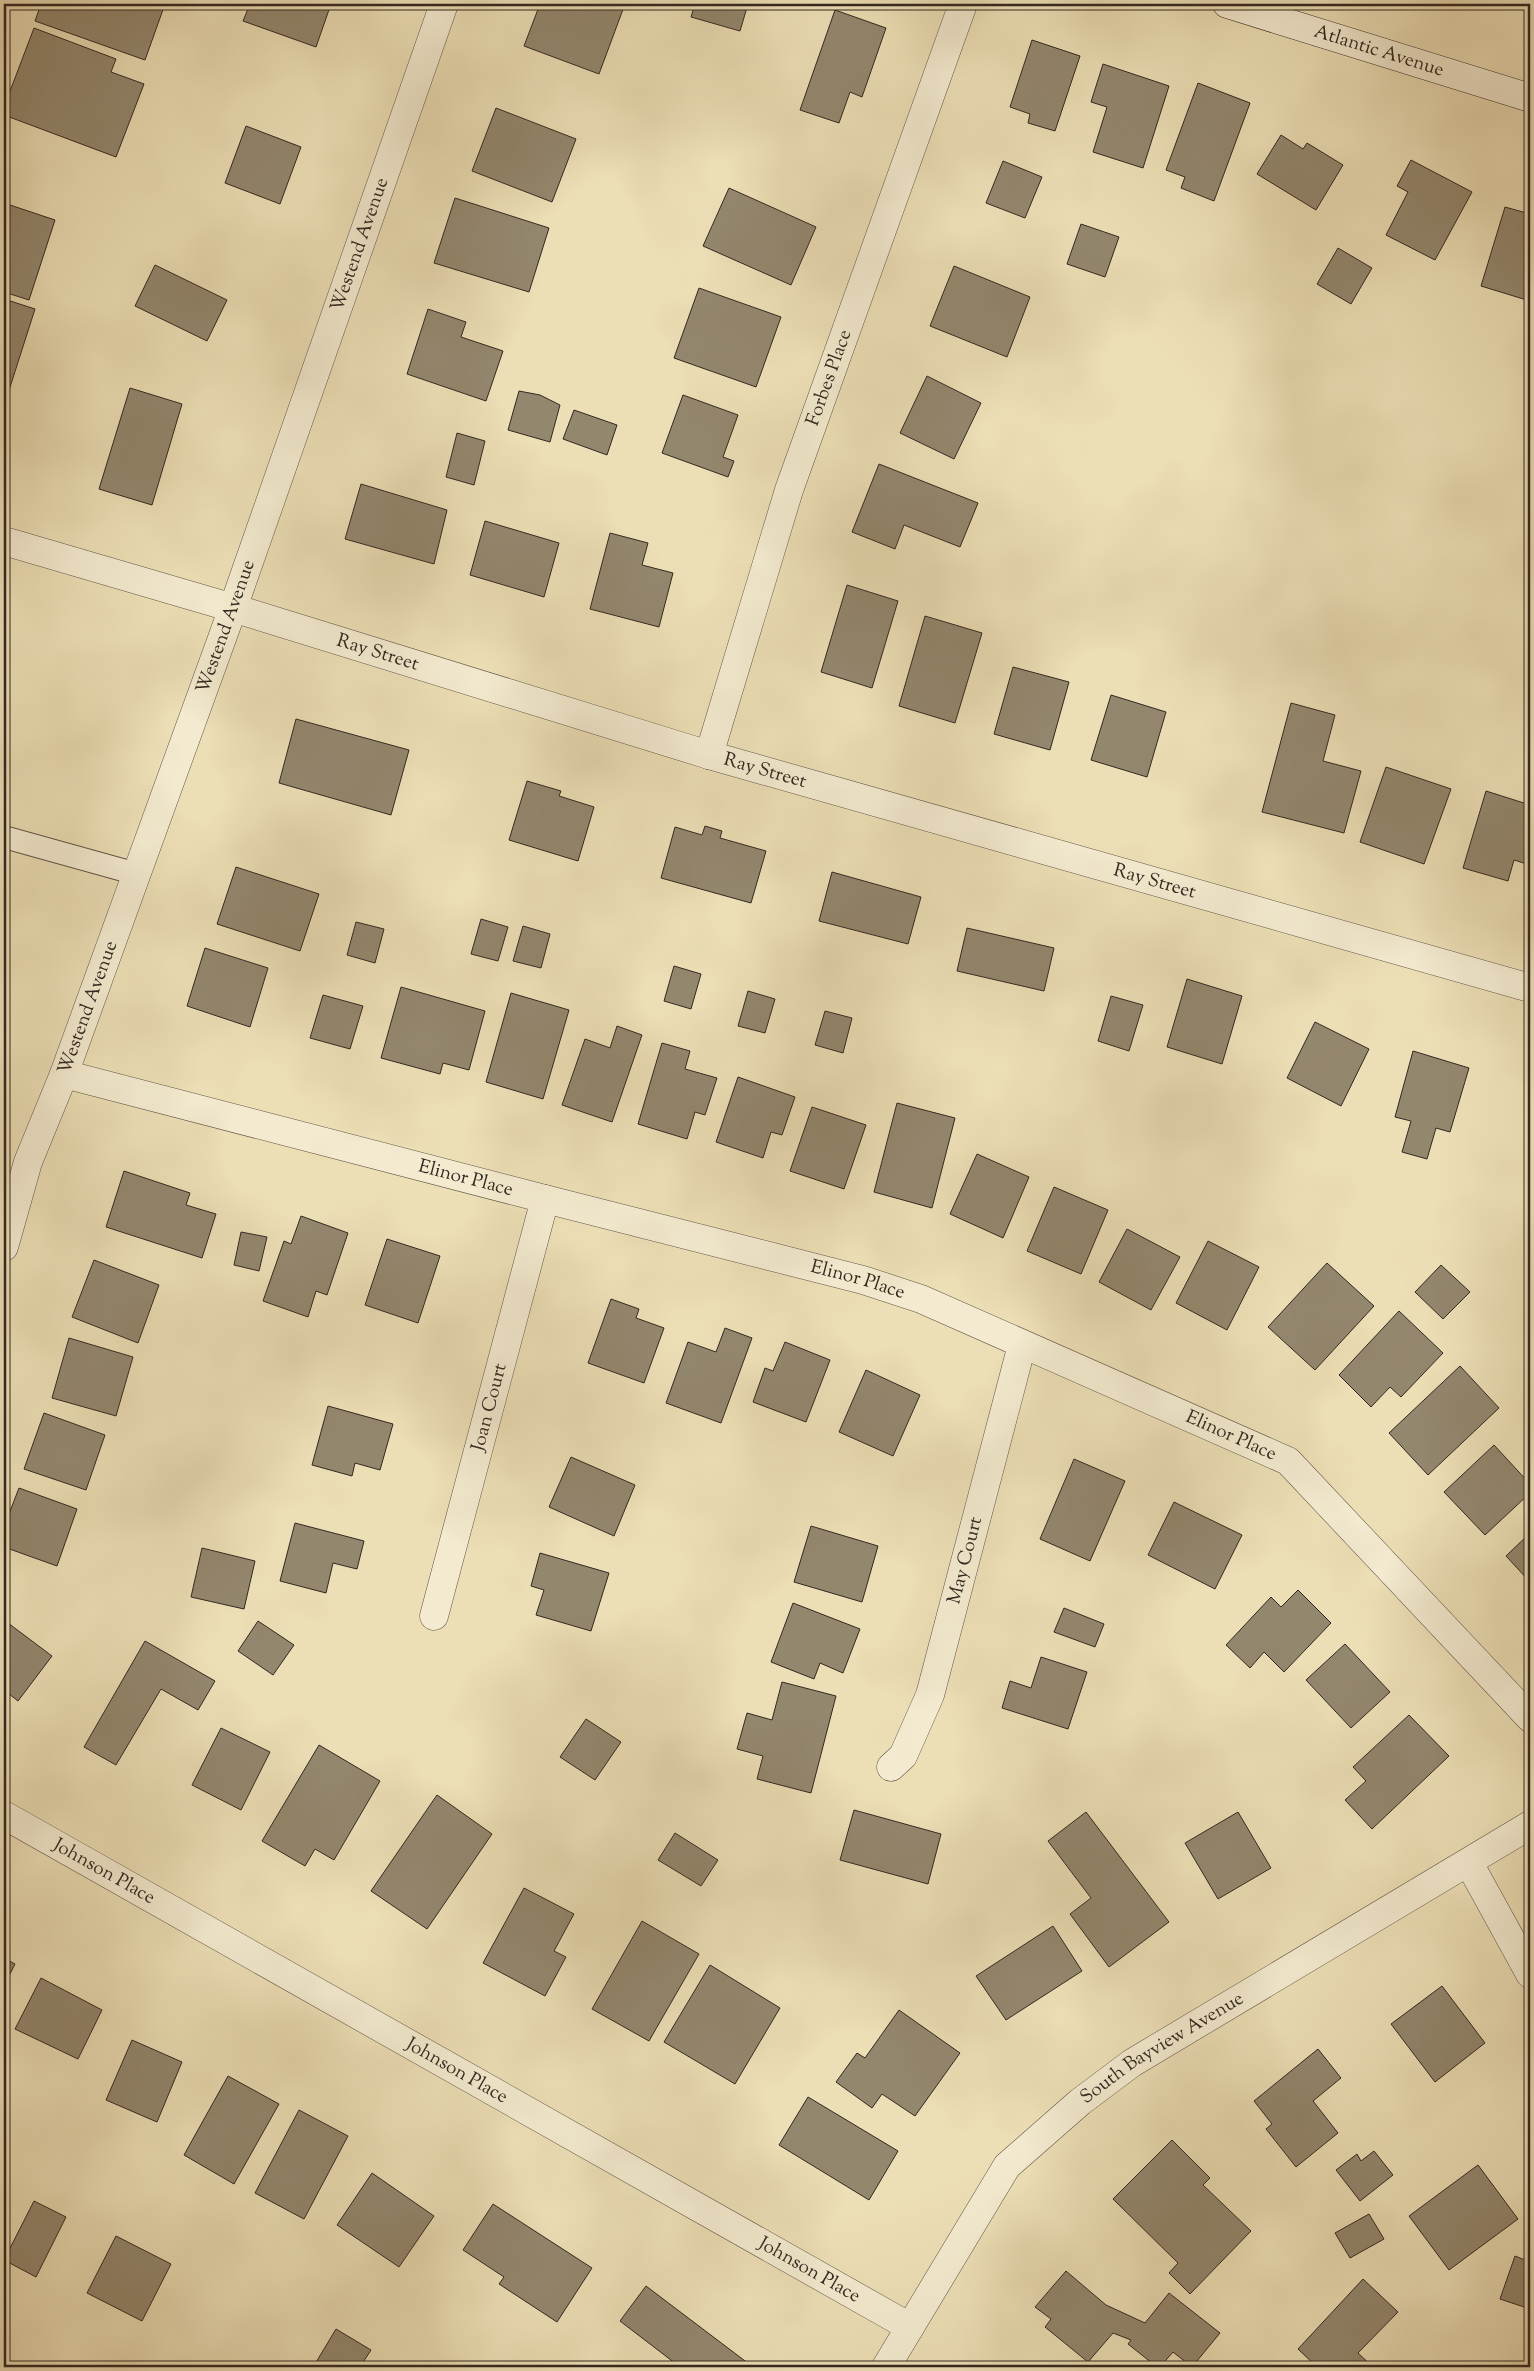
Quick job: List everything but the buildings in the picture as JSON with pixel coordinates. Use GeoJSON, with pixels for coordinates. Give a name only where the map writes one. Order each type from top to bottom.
{"type":"FeatureCollection","features":[{"type":"Feature","properties":{"kind":"street","name":"Westend Avenue"},"geometry":{"type":"LineString","coordinates":[[4,1247],[16,1161],[64,1074],[233,608],[444,4]]}},
{"type":"Feature","properties":{"kind":"street","name":"Forbes Place"},"geometry":{"type":"LineString","coordinates":[[709,755],[790,490],[963,4]]}},
{"type":"Feature","properties":{"kind":"street","name":"Atlantic Avenue"},"geometry":{"type":"LineString","coordinates":[[1227,4],[1530,98]]}},
{"type":"Feature","properties":{"kind":"street","name":"Ray Street"},"geometry":{"type":"LineString","coordinates":[[4,541],[233,608],[709,755],[1530,988]]}},
{"type":"Feature","properties":{"kind":"street","name":"Elinor Place"},"geometry":{"type":"LineString","coordinates":[[64,1074],[863,1280],[921,1299],[1288,1461],[1530,1718]]}},
{"type":"Feature","properties":{"kind":"street","name":"Joan Court"},"geometry":{"type":"LineString","coordinates":[[434,1616],[545,1199]]}},
{"type":"Feature","properties":{"kind":"street","name":"May Court"},"geometry":{"type":"LineString","coordinates":[[891,1767],[903,1756],[930,1695],[1022,1345]]}},
{"type":"Feature","properties":{"kind":"street","name":"Johnson Place"},"geometry":{"type":"LineString","coordinates":[[4,1815],[910,2327]]}},
{"type":"Feature","properties":{"kind":"street","name":"South Bayview Avenue"},"geometry":{"type":"LineString","coordinates":[[886,2367],[1007,2166],[1080,2102],[1132,2063],[1530,1825]]}},
{"type":"Feature","properties":{"kind":"street"},"geometry":{"type":"LineString","coordinates":[[1469,1863],[1530,1974]]}},
{"type":"Feature","properties":{"kind":"lane"},"geometry":{"type":"LineString","coordinates":[[4,837],[137,874]]}}]}
